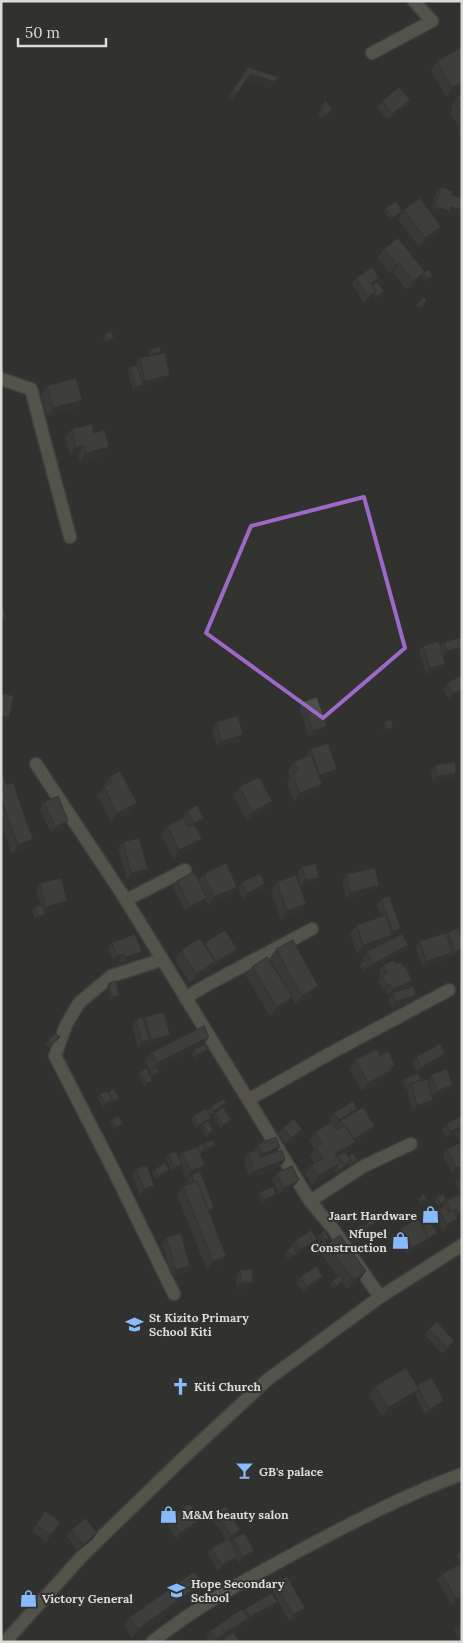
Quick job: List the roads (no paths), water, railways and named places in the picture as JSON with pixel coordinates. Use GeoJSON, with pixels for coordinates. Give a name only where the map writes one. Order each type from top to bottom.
{"type":"FeatureCollection","features":[{"type":"Feature","properties":{"kind":"street"},"geometry":{"type":"LineString","coordinates":[[372,53],[432,21],[414,1]]}},
{"type":"Feature","properties":{"kind":"street"},"geometry":{"type":"LineString","coordinates":[[1,379],[31,389],[70,538]]}},
{"type":"Feature","properties":{"kind":"street"},"geometry":{"type":"LineString","coordinates":[[36,764],[126,900],[161,960],[310,1200],[334,1230],[380,1298]]}},
{"type":"Feature","properties":{"kind":"street"},"geometry":{"type":"LineString","coordinates":[[126,900],[185,870]]}},
{"type":"Feature","properties":{"kind":"street"},"geometry":{"type":"LineString","coordinates":[[185,998],[312,929]]}},
{"type":"Feature","properties":{"kind":"street"},"geometry":{"type":"LineString","coordinates":[[161,960],[111,976],[79,1003],[66,1025],[55,1056],[174,1294]]}},
{"type":"Feature","properties":{"kind":"street"},"geometry":{"type":"LineString","coordinates":[[248,1100],[327,1055],[449,990]]}},
{"type":"Feature","properties":{"kind":"street"},"geometry":{"type":"LineString","coordinates":[[310,1200],[364,1166],[411,1144]]}},
{"type":"Feature","properties":{"kind":"street"},"geometry":{"type":"LineString","coordinates":[[5,1642],[83,1555],[188,1453],[267,1380],[380,1298],[462,1245]]}},
{"type":"Feature","properties":{"kind":"street"},"geometry":{"type":"LineString","coordinates":[[152,1642],[212,1600],[252,1576],[358,1519],[429,1486],[462,1474]]}},
{"type":"Feature","properties":{"kind":"place","name":"Jaart Hardware"},"geometry":{"type":"Point","coordinates":[431,1215]}},
{"type":"Feature","properties":{"kind":"place","name":"Nfupel Construction"},"geometry":{"type":"Point","coordinates":[401,1240]}},
{"type":"Feature","properties":{"kind":"place","name":"St Kizito Primary School Kiti"},"geometry":{"type":"Point","coordinates":[135,1324]}},
{"type":"Feature","properties":{"kind":"place","name":"Kiti Church"},"geometry":{"type":"Point","coordinates":[180,1386]}},
{"type":"Feature","properties":{"kind":"place","name":"GB's palace"},"geometry":{"type":"Point","coordinates":[245,1471]}},
{"type":"Feature","properties":{"kind":"place","name":"M&M beauty salon"},"geometry":{"type":"Point","coordinates":[168,1514]}},
{"type":"Feature","properties":{"kind":"place","name":"Hope Secondary School"},"geometry":{"type":"Point","coordinates":[177,1590]}},
{"type":"Feature","properties":{"kind":"place","name":"Victory General"},"geometry":{"type":"Point","coordinates":[28,1598]}}]}
